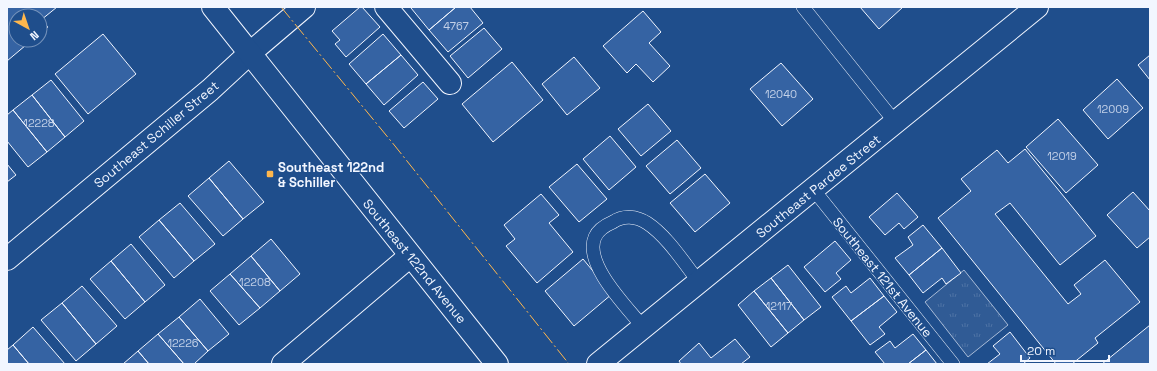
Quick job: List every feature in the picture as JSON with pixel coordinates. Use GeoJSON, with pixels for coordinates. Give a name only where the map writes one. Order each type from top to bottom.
{"type":"FeatureCollection","features":[{"type":"Feature","properties":{"kind":"street","name":"Southeast 122nd Avenue"},"geometry":{"type":"LineString","coordinates":[[213,7],[497,364]]}},
{"type":"Feature","properties":{"kind":"street","name":"Southeast Schiller Street"},"geometry":{"type":"LineString","coordinates":[[7,259],[210,90],[250,53],[304,7]]}},
{"type":"Feature","properties":{"kind":"street"},"geometry":{"type":"LineString","coordinates":[[386,7],[450,83]]}},
{"type":"Feature","properties":{"kind":"street","name":"Southeast Pardee Street"},"geometry":{"type":"LineString","coordinates":[[598,364],[1037,7]]}},
{"type":"Feature","properties":{"kind":"street"},"geometry":{"type":"LineString","coordinates":[[283,364],[410,256]]}},
{"type":"Feature","properties":{"kind":"lane"},"geometry":{"type":"LineString","coordinates":[[803,7],[895,122]]}},
{"type":"Feature","properties":{"kind":"lane","name":"Southeast 121st Avenue"},"geometry":{"type":"LineString","coordinates":[[813,189],[952,364]]}},
{"type":"Feature","properties":{"kind":"lane"},"geometry":{"type":"LineString","coordinates":[[643,327],[604,279],[598,268],[593,248],[594,237],[603,228],[616,219],[632,217],[646,222],[660,233],[699,282]]}},
{"type":"Feature","properties":{"kind":"green space"},"geometry":{"type":"Polygon","coordinates":[[[964,270],[1008,325],[968,357],[925,302],[964,270]]]}},
{"type":"Feature","properties":{"kind":"building"},"geometry":{"type":"Polygon","coordinates":[[[7,7],[57,7],[48,14],[48,8],[8,8],[8,48],[22,48],[7,61],[7,7]]]}},
{"type":"Feature","properties":{"kind":"building"},"geometry":{"type":"Polygon","coordinates":[[[360,7],[362,7],[380,27],[346,57],[335,44],[340,40],[332,31],[360,7]]]}},
{"type":"Feature","properties":{"kind":"building"},"geometry":{"type":"Polygon","coordinates":[[[411,7],[456,7],[429,30],[411,7]]]}},
{"type":"Feature","properties":{"kind":"building"},"geometry":{"type":"Polygon","coordinates":[[[456,7],[470,7],[483,23],[448,52],[429,30],[456,7]]]}},
{"type":"Feature","properties":{"kind":"building"},"geometry":{"type":"Polygon","coordinates":[[[860,7],[903,7],[879,29],[860,7]]]}},
{"type":"Feature","properties":{"kind":"building"},"geometry":{"type":"Polygon","coordinates":[[[643,11],[661,32],[649,43],[670,66],[653,82],[636,64],[627,73],[603,46],[643,11]]]}},
{"type":"Feature","properties":{"kind":"building"},"geometry":{"type":"Polygon","coordinates":[[[484,28],[502,49],[468,78],[450,56],[484,28]]]}},
{"type":"Feature","properties":{"kind":"building"},"geometry":{"type":"Polygon","coordinates":[[[103,34],[136,74],[88,114],[55,74],[103,34]]]}},
{"type":"Feature","properties":{"kind":"building"},"geometry":{"type":"Polygon","coordinates":[[[383,34],[401,55],[366,84],[349,64],[383,34]]]}},
{"type":"Feature","properties":{"kind":"building"},"geometry":{"type":"Polygon","coordinates":[[[401,55],[418,75],[384,105],[366,84],[401,55]]]}},
{"type":"Feature","properties":{"kind":"building"},"geometry":{"type":"Polygon","coordinates":[[[1150,55],[1150,80],[1138,65],[1150,55]]]}},
{"type":"Feature","properties":{"kind":"building"},"geometry":{"type":"Polygon","coordinates":[[[574,57],[600,88],[567,115],[542,84],[574,57]]]}},
{"type":"Feature","properties":{"kind":"building"},"geometry":{"type":"Polygon","coordinates":[[[512,62],[543,100],[493,142],[462,104],[512,62]]]}},
{"type":"Feature","properties":{"kind":"building"},"geometry":{"type":"Polygon","coordinates":[[[781,63],[813,99],[782,126],[750,89],[781,63]]]}},
{"type":"Feature","properties":{"kind":"building"},"geometry":{"type":"Polygon","coordinates":[[[1117,79],[1143,108],[1108,139],[1083,110],[1117,79]]]}},
{"type":"Feature","properties":{"kind":"building"},"geometry":{"type":"Polygon","coordinates":[[[51,80],[84,121],[65,137],[32,95],[51,80]]]}},
{"type":"Feature","properties":{"kind":"building"},"geometry":{"type":"Polygon","coordinates":[[[423,82],[438,99],[404,128],[389,111],[423,82]]]}},
{"type":"Feature","properties":{"kind":"building"},"geometry":{"type":"Polygon","coordinates":[[[32,95],[65,137],[47,152],[13,110],[32,95]]]}},
{"type":"Feature","properties":{"kind":"building"},"geometry":{"type":"Polygon","coordinates":[[[648,104],[671,131],[641,156],[618,129],[648,104]]]}},
{"type":"Feature","properties":{"kind":"building"},"geometry":{"type":"Polygon","coordinates":[[[13,110],[47,152],[28,167],[7,141],[7,115],[13,110]]]}},
{"type":"Feature","properties":{"kind":"building"},"geometry":{"type":"Polygon","coordinates":[[[1058,119],[1098,165],[1066,193],[1026,147],[1058,119]]]}},
{"type":"Feature","properties":{"kind":"building"},"geometry":{"type":"Polygon","coordinates":[[[610,136],[636,167],[609,190],[583,159],[610,136]]]}},
{"type":"Feature","properties":{"kind":"building"},"geometry":{"type":"Polygon","coordinates":[[[677,140],[701,168],[670,194],[646,166],[677,140]]]}},
{"type":"Feature","properties":{"kind":"building"},"geometry":{"type":"Polygon","coordinates":[[[1025,149],[1096,236],[1060,265],[1010,203],[995,214],[1068,304],[1081,294],[1074,285],[1105,260],[1140,302],[1095,338],[1098,343],[1072,364],[1056,364],[938,218],[971,191],[961,179],[997,150],[1008,163],[1025,149]]]}},
{"type":"Feature","properties":{"kind":"building"},"geometry":{"type":"Polygon","coordinates":[[[229,161],[264,202],[243,219],[209,178],[229,161]]]}},
{"type":"Feature","properties":{"kind":"building"},"geometry":{"type":"Polygon","coordinates":[[[7,164],[16,175],[7,182],[7,164]]]}},
{"type":"Feature","properties":{"kind":"building"},"geometry":{"type":"Polygon","coordinates":[[[577,164],[607,199],[579,222],[549,187],[577,164]]]}},
{"type":"Feature","properties":{"kind":"building"},"geometry":{"type":"Polygon","coordinates":[[[705,174],[730,203],[695,232],[670,203],[705,174]]]}},
{"type":"Feature","properties":{"kind":"building"},"geometry":{"type":"Polygon","coordinates":[[[209,178],[243,219],[223,236],[188,196],[209,178]]]}},
{"type":"Feature","properties":{"kind":"building"},"geometry":{"type":"Polygon","coordinates":[[[1133,192],[1150,211],[1150,237],[1137,248],[1107,215],[1133,192]]]}},
{"type":"Feature","properties":{"kind":"building"},"geometry":{"type":"Polygon","coordinates":[[[897,193],[918,217],[904,229],[899,223],[885,235],[869,217],[897,193]]]}},
{"type":"Feature","properties":{"kind":"building"},"geometry":{"type":"Polygon","coordinates":[[[541,194],[559,215],[549,223],[573,252],[537,283],[506,246],[515,239],[504,225],[541,194]]]}},
{"type":"Feature","properties":{"kind":"building"},"geometry":{"type":"Polygon","coordinates":[[[180,203],[215,244],[194,261],[159,220],[180,203]]]}},
{"type":"Feature","properties":{"kind":"building"},"geometry":{"type":"Polygon","coordinates":[[[159,220],[194,261],[174,278],[139,237],[159,220]]]}},
{"type":"Feature","properties":{"kind":"building"},"geometry":{"type":"Polygon","coordinates":[[[923,225],[942,248],[909,275],[895,258],[913,245],[908,237],[923,225]]]}},
{"type":"Feature","properties":{"kind":"building"},"geometry":{"type":"Polygon","coordinates":[[[271,239],[300,274],[280,291],[251,256],[271,239]]]}},
{"type":"Feature","properties":{"kind":"building"},"geometry":{"type":"Polygon","coordinates":[[[835,241],[851,260],[836,273],[841,279],[825,292],[804,267],[835,241]]]}},
{"type":"Feature","properties":{"kind":"building"},"geometry":{"type":"Polygon","coordinates":[[[131,244],[165,285],[145,302],[111,261],[131,244]]]}},
{"type":"Feature","properties":{"kind":"building"},"geometry":{"type":"Polygon","coordinates":[[[942,248],[961,273],[946,284],[942,278],[923,293],[909,275],[942,248]]]}},
{"type":"Feature","properties":{"kind":"building"},"geometry":{"type":"Polygon","coordinates":[[[251,256],[280,291],[260,308],[230,274],[251,256]]]}},
{"type":"Feature","properties":{"kind":"building"},"geometry":{"type":"Polygon","coordinates":[[[583,259],[612,294],[574,326],[545,291],[583,259]]]}},
{"type":"Feature","properties":{"kind":"building"},"geometry":{"type":"Polygon","coordinates":[[[111,261],[145,302],[125,319],[90,279],[111,261]]]}},
{"type":"Feature","properties":{"kind":"building"},"geometry":{"type":"Polygon","coordinates":[[[788,265],[821,307],[804,320],[771,278],[788,265]]]}},
{"type":"Feature","properties":{"kind":"building"},"geometry":{"type":"Polygon","coordinates":[[[230,274],[260,308],[239,325],[210,291],[230,274]]]}},
{"type":"Feature","properties":{"kind":"building"},"geometry":{"type":"Polygon","coordinates":[[[771,278],[804,320],[788,333],[754,291],[771,278]]]}},
{"type":"Feature","properties":{"kind":"building"},"geometry":{"type":"Polygon","coordinates":[[[870,278],[884,296],[851,321],[832,297],[846,286],[851,293],[870,278]]]}},
{"type":"Feature","properties":{"kind":"building"},"geometry":{"type":"Polygon","coordinates":[[[82,286],[117,326],[96,344],[62,303],[82,286]]]}},
{"type":"Feature","properties":{"kind":"building"},"geometry":{"type":"Polygon","coordinates":[[[754,291],[788,333],[771,347],[738,305],[754,291]]]}},
{"type":"Feature","properties":{"kind":"building"},"geometry":{"type":"Polygon","coordinates":[[[884,296],[897,312],[879,327],[885,334],[870,345],[851,321],[884,296]]]}},
{"type":"Feature","properties":{"kind":"building"},"geometry":{"type":"Polygon","coordinates":[[[200,299],[229,334],[208,351],[179,317],[200,299]]]}},
{"type":"Feature","properties":{"kind":"building"},"geometry":{"type":"Polygon","coordinates":[[[62,303],[96,344],[76,361],[41,320],[62,303]]]}},
{"type":"Feature","properties":{"kind":"building"},"geometry":{"type":"Polygon","coordinates":[[[179,317],[208,351],[194,364],[184,364],[158,334],[179,317]]]}},
{"type":"Feature","properties":{"kind":"building"},"geometry":{"type":"Polygon","coordinates":[[[1150,325],[1150,364],[1102,364],[1150,325]]]}},
{"type":"Feature","properties":{"kind":"building"},"geometry":{"type":"Polygon","coordinates":[[[33,327],[65,364],[29,364],[13,345],[33,327]]]}},
{"type":"Feature","properties":{"kind":"building"},"geometry":{"type":"Polygon","coordinates":[[[1010,332],[1030,358],[1023,364],[987,364],[1000,354],[993,346],[1010,332]]]}},
{"type":"Feature","properties":{"kind":"building"},"geometry":{"type":"Polygon","coordinates":[[[158,334],[184,364],[149,364],[138,351],[158,334]]]}},
{"type":"Feature","properties":{"kind":"building"},"geometry":{"type":"Polygon","coordinates":[[[913,334],[926,350],[908,364],[885,364],[875,352],[890,341],[895,348],[913,334]]]}},
{"type":"Feature","properties":{"kind":"building"},"geometry":{"type":"Polygon","coordinates":[[[735,339],[750,357],[741,364],[681,364],[679,361],[699,343],[711,358],[735,339]]]}},
{"type":"Feature","properties":{"kind":"building"},"geometry":{"type":"Polygon","coordinates":[[[13,345],[29,364],[7,364],[7,350],[13,345]]]}},
{"type":"Feature","properties":{"kind":"building"},"geometry":{"type":"Polygon","coordinates":[[[926,350],[937,364],[908,364],[926,350]]]}},
{"type":"Feature","properties":{"kind":"building"},"geometry":{"type":"Polygon","coordinates":[[[138,351],[149,364],[123,364],[138,351]]]}},
{"type":"Feature","properties":{"kind":"power"},"geometry":{"type":"LineString","coordinates":[[281,7],[395,146],[569,364]]}},
{"type":"Feature","properties":{"kind":"place","name":"Southeast 122nd & Schiller"},"geometry":{"type":"Point","coordinates":[270,174]}}]}
